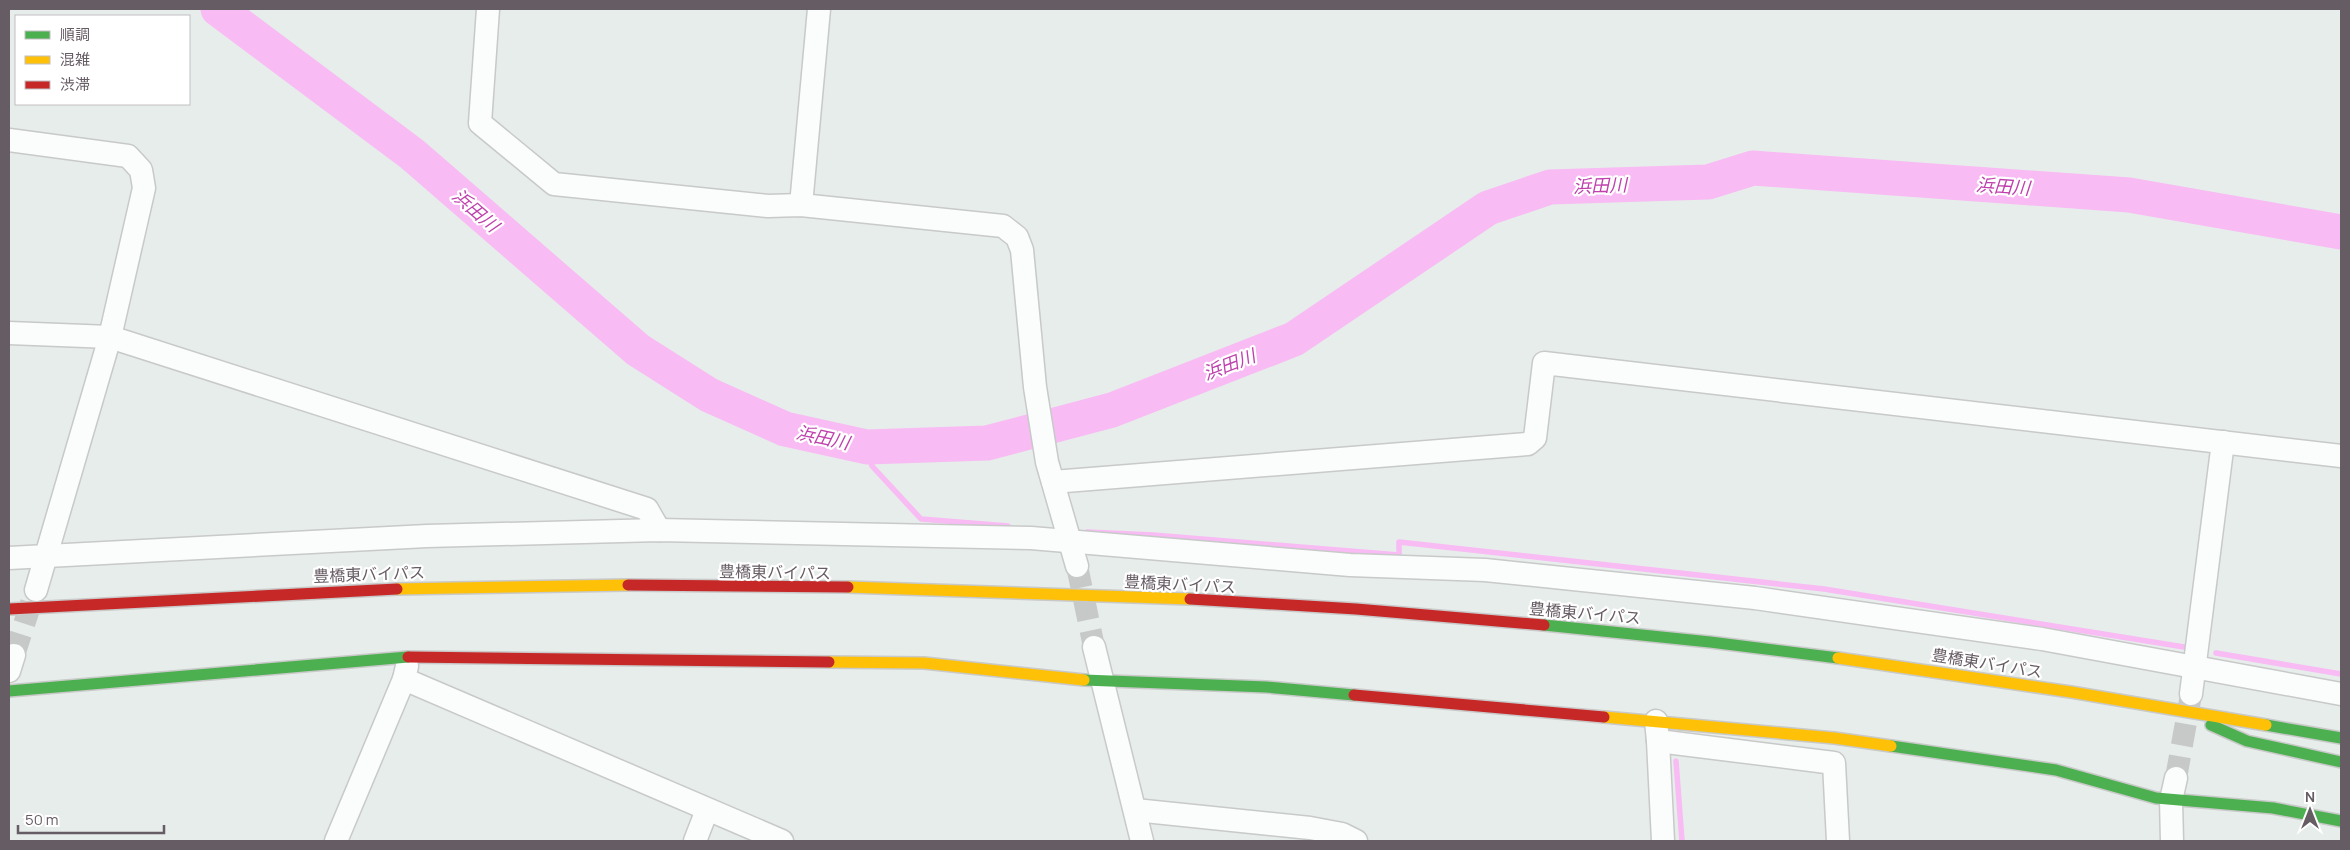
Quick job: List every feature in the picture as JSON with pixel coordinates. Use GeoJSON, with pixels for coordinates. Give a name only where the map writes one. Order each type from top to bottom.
{"type":"FeatureCollection","features":[{"type":"Feature","properties":{"kind":"main road","name":"豊橋東バイパス"},"geometry":{"type":"LineString","coordinates":[[9,609],[359,590],[560,586],[948,590],[1286,605],[1630,633],[2183,702],[2220,717],[2341,738]]}},
{"type":"Feature","properties":{"kind":"main road"},"geometry":{"type":"LineString","coordinates":[[9,691],[406,668],[924,663],[1104,682],[1266,687],[1657,731],[1834,738],[2056,770],[2156,798],[2273,808],[2341,821]]}},
{"type":"Feature","properties":{"kind":"main road"},"geometry":{"type":"LineString","coordinates":[[2183,702],[2247,741],[2341,762]]}},
{"type":"Feature","properties":{"kind":"main road"},"geometry":{"type":"LineString","coordinates":[[2220,717],[2341,731]]}},
{"type":"Feature","properties":{"kind":"street"},"geometry":{"type":"LineString","coordinates":[[488,9],[480,123],[554,184],[768,206],[801,205],[1004,226],[1017,237],[1022,250],[1035,387],[1050,472],[1077,566]]}},
{"type":"Feature","properties":{"kind":"street"},"geometry":{"type":"LineString","coordinates":[[801,205],[819,9]]}},
{"type":"Feature","properties":{"kind":"street"},"geometry":{"type":"LineString","coordinates":[[9,140],[128,156],[142,170],[144,188],[110,337],[36,590]]}},
{"type":"Feature","properties":{"kind":"street"},"geometry":{"type":"LineString","coordinates":[[9,333],[110,337],[647,509],[659,530]]}},
{"type":"Feature","properties":{"kind":"street"},"geometry":{"type":"LineString","coordinates":[[1050,472],[1528,444],[1535,438],[1544,364],[2341,456]]}},
{"type":"Feature","properties":{"kind":"street"},"geometry":{"type":"LineString","coordinates":[[2183,702],[2196,668],[2223,442]]}},
{"type":"Feature","properties":{"kind":"street"},"geometry":{"type":"LineString","coordinates":[[9,558],[427,536],[659,530],[1031,538],[1350,565],[1485,570],[1755,598],[2042,639],[2341,694]]}},
{"type":"Feature","properties":{"kind":"street"},"geometry":{"type":"LineString","coordinates":[[1094,647],[1142,841]]}},
{"type":"Feature","properties":{"kind":"street"},"geometry":{"type":"LineString","coordinates":[[336,841],[406,668],[707,810],[782,841]]}},
{"type":"Feature","properties":{"kind":"street"},"geometry":{"type":"LineString","coordinates":[[1662,841],[1657,731],[1834,763],[1838,841]]}},
{"type":"Feature","properties":{"kind":"street"},"geometry":{"type":"LineString","coordinates":[[2172,841],[2171,800],[2176,778]]}},
{"type":"Feature","properties":{"kind":"street"},"geometry":{"type":"LineString","coordinates":[[695,841],[707,810]]}},
{"type":"Feature","properties":{"kind":"street"},"geometry":{"type":"LineString","coordinates":[[1135,810],[1310,828],[1342,834],[1356,841]]}},
{"type":"Feature","properties":{"kind":"waterway","name":"浜田川"},"geometry":{"type":"LineString","coordinates":[[218,9],[412,154],[638,350],[709,395],[785,429],[867,447],[987,443],[1112,410],[1294,339],[1488,208],[1550,187],[1708,182],[1753,168],[2129,195],[2341,232]]}},
{"type":"Feature","properties":{"kind":"waterway"},"geometry":{"type":"LineString","coordinates":[[867,447],[872,466],[921,519],[1008,526]]}},
{"type":"Feature","properties":{"kind":"waterway"},"geometry":{"type":"LineString","coordinates":[[1087,532],[1153,535],[1399,555],[1399,542],[1824,589],[2184,647]]}},
{"type":"Feature","properties":{"kind":"waterway"},"geometry":{"type":"LineString","coordinates":[[2216,653],[2341,674]]}},
{"type":"Feature","properties":{"kind":"waterway"},"geometry":{"type":"LineString","coordinates":[[1676,761],[1682,841]]}},
{"type":"Feature","properties":{"kind":"tunnel"},"geometry":{"type":"LineString","coordinates":[[1077,566],[1094,647]]}},
{"type":"Feature","properties":{"kind":"tunnel"},"geometry":{"type":"LineString","coordinates":[[14,655],[34,594]]}},
{"type":"Feature","properties":{"kind":"tunnel"},"geometry":{"type":"LineString","coordinates":[[2176,778],[2191,695]]}},
{"type":"Feature","properties":{"kind":"traffic: fast"},"geometry":{"type":"LineString","coordinates":[[1544,625],[1710,642],[1838,658]]}},
{"type":"Feature","properties":{"kind":"traffic: fast"},"geometry":{"type":"LineString","coordinates":[[9,691],[408,657]]}},
{"type":"Feature","properties":{"kind":"traffic: fast"},"geometry":{"type":"LineString","coordinates":[[1084,680],[1266,687],[1354,695]]}},
{"type":"Feature","properties":{"kind":"traffic: fast"},"geometry":{"type":"LineString","coordinates":[[2211,725],[2247,741],[2341,762]]}},
{"type":"Feature","properties":{"kind":"traffic: fast"},"geometry":{"type":"LineString","coordinates":[[2266,725],[2341,738]]}},
{"type":"Feature","properties":{"kind":"traffic: fast"},"geometry":{"type":"LineString","coordinates":[[1891,746],[2056,770],[2156,798],[2273,808],[2341,821]]}},
{"type":"Feature","properties":{"kind":"traffic: slow"},"geometry":{"type":"LineString","coordinates":[[397,589],[628,585]]}},
{"type":"Feature","properties":{"kind":"traffic: slow"},"geometry":{"type":"LineString","coordinates":[[848,587],[1190,599]]}},
{"type":"Feature","properties":{"kind":"traffic: slow"},"geometry":{"type":"LineString","coordinates":[[1838,658],[2071,692],[2266,725]]}},
{"type":"Feature","properties":{"kind":"traffic: slow"},"geometry":{"type":"LineString","coordinates":[[829,662],[924,663],[1084,680]]}},
{"type":"Feature","properties":{"kind":"traffic: slow"},"geometry":{"type":"LineString","coordinates":[[1604,717],[1834,738],[1891,746]]}},
{"type":"Feature","properties":{"kind":"traffic: jam"},"geometry":{"type":"LineString","coordinates":[[628,585],[848,587]]}},
{"type":"Feature","properties":{"kind":"traffic: jam"},"geometry":{"type":"LineString","coordinates":[[9,609],[397,589]]}},
{"type":"Feature","properties":{"kind":"traffic: jam"},"geometry":{"type":"LineString","coordinates":[[1190,599],[1356,609],[1544,625]]}},
{"type":"Feature","properties":{"kind":"traffic: jam"},"geometry":{"type":"LineString","coordinates":[[408,657],[829,662]]}},
{"type":"Feature","properties":{"kind":"traffic: jam"},"geometry":{"type":"LineString","coordinates":[[1354,695],[1604,717]]}}]}
